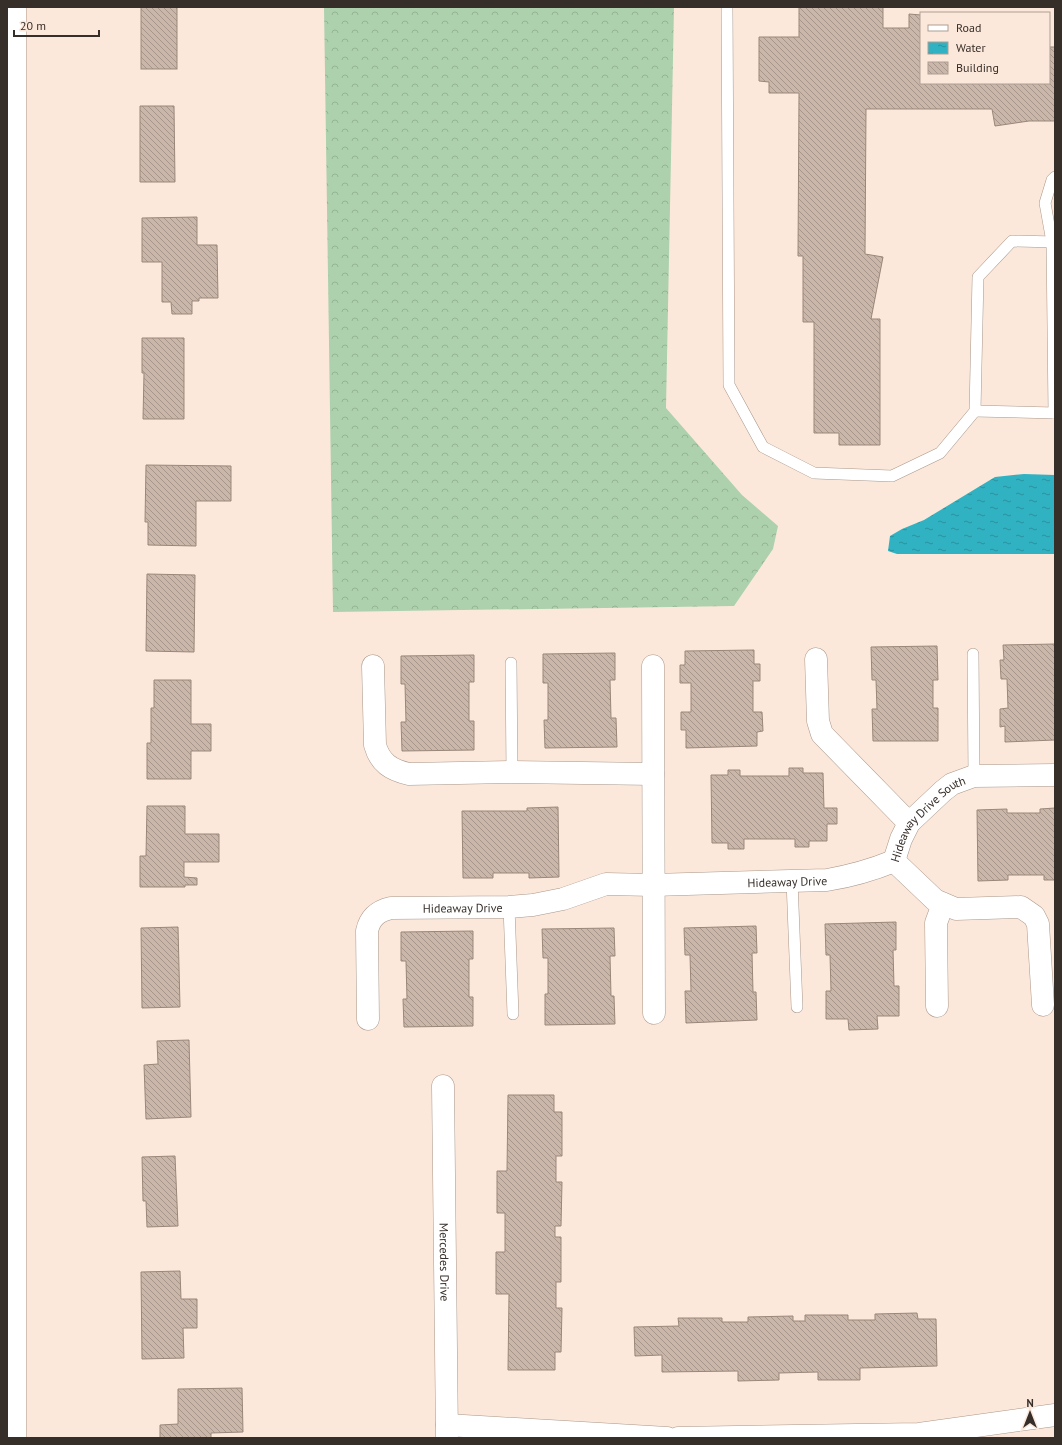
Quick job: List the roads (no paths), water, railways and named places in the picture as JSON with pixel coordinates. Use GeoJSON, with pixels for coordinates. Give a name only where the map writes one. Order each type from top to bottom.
{"type":"FeatureCollection","features":[{"type":"Feature","properties":{"kind":"street"},"geometry":{"type":"LineString","coordinates":[[15,7],[16,1438]]}},
{"type":"Feature","properties":{"kind":"street"},"geometry":{"type":"LineString","coordinates":[[816,659],[818,721],[822,734],[908,823]]}},
{"type":"Feature","properties":{"kind":"street"},"geometry":{"type":"LineString","coordinates":[[373,666],[375,745],[377,754],[390,767],[397,771],[409,774],[512,772],[653,774]]}},
{"type":"Feature","properties":{"kind":"street"},"geometry":{"type":"LineString","coordinates":[[653,666],[654,1013]]}},
{"type":"Feature","properties":{"kind":"street","name":"Hideaway Drive South"},"geometry":{"type":"LineString","coordinates":[[1043,1006],[1038,924],[1034,916],[1021,907],[956,909],[943,904],[935,900],[894,861],[908,823],[952,784],[974,776],[1055,775]]}},
{"type":"Feature","properties":{"kind":"street","name":"Hideaway Drive"},"geometry":{"type":"LineString","coordinates":[[368,1019],[367,931],[371,918],[384,910],[391,908],[509,907],[533,905],[563,899],[606,884],[827,880],[851,876],[894,861]]}},
{"type":"Feature","properties":{"kind":"street"},"geometry":{"type":"LineString","coordinates":[[937,1006],[936,923],[943,904]]}},
{"type":"Feature","properties":{"kind":"street","name":"Mercedes Drive"},"geometry":{"type":"LineString","coordinates":[[443,1086],[447,1432]]}},
{"type":"Feature","properties":{"kind":"street"},"geometry":{"type":"LineString","coordinates":[[678,1438],[920,1434],[1055,1415]]}},
{"type":"Feature","properties":{"kind":"street"},"geometry":{"type":"LineString","coordinates":[[447,1432],[667,1438]]}},
{"type":"Feature","properties":{"kind":"lane"},"geometry":{"type":"LineString","coordinates":[[727,7],[729,385],[763,447],[814,473],[892,476],[940,453],[975,411],[978,277],[1012,241],[1054,242]]}},
{"type":"Feature","properties":{"kind":"lane"},"geometry":{"type":"LineString","coordinates":[[975,411],[1054,413],[1054,242],[1045,203],[1052,180],[1055,177]]}},
{"type":"Feature","properties":{"kind":"lane"},"geometry":{"type":"LineString","coordinates":[[973,654],[974,776]]}},
{"type":"Feature","properties":{"kind":"lane"},"geometry":{"type":"LineString","coordinates":[[511,663],[512,772]]}},
{"type":"Feature","properties":{"kind":"lane"},"geometry":{"type":"LineString","coordinates":[[792,881],[797,1007]]}},
{"type":"Feature","properties":{"kind":"lane"},"geometry":{"type":"LineString","coordinates":[[509,907],[513,1014]]}},
{"type":"Feature","properties":{"kind":"water"},"geometry":{"type":"Polygon","coordinates":[[[1024,474],[1055,475],[1055,554],[897,554],[888,551],[890,536],[902,529],[924,520],[995,477],[1024,474]]]}}]}
